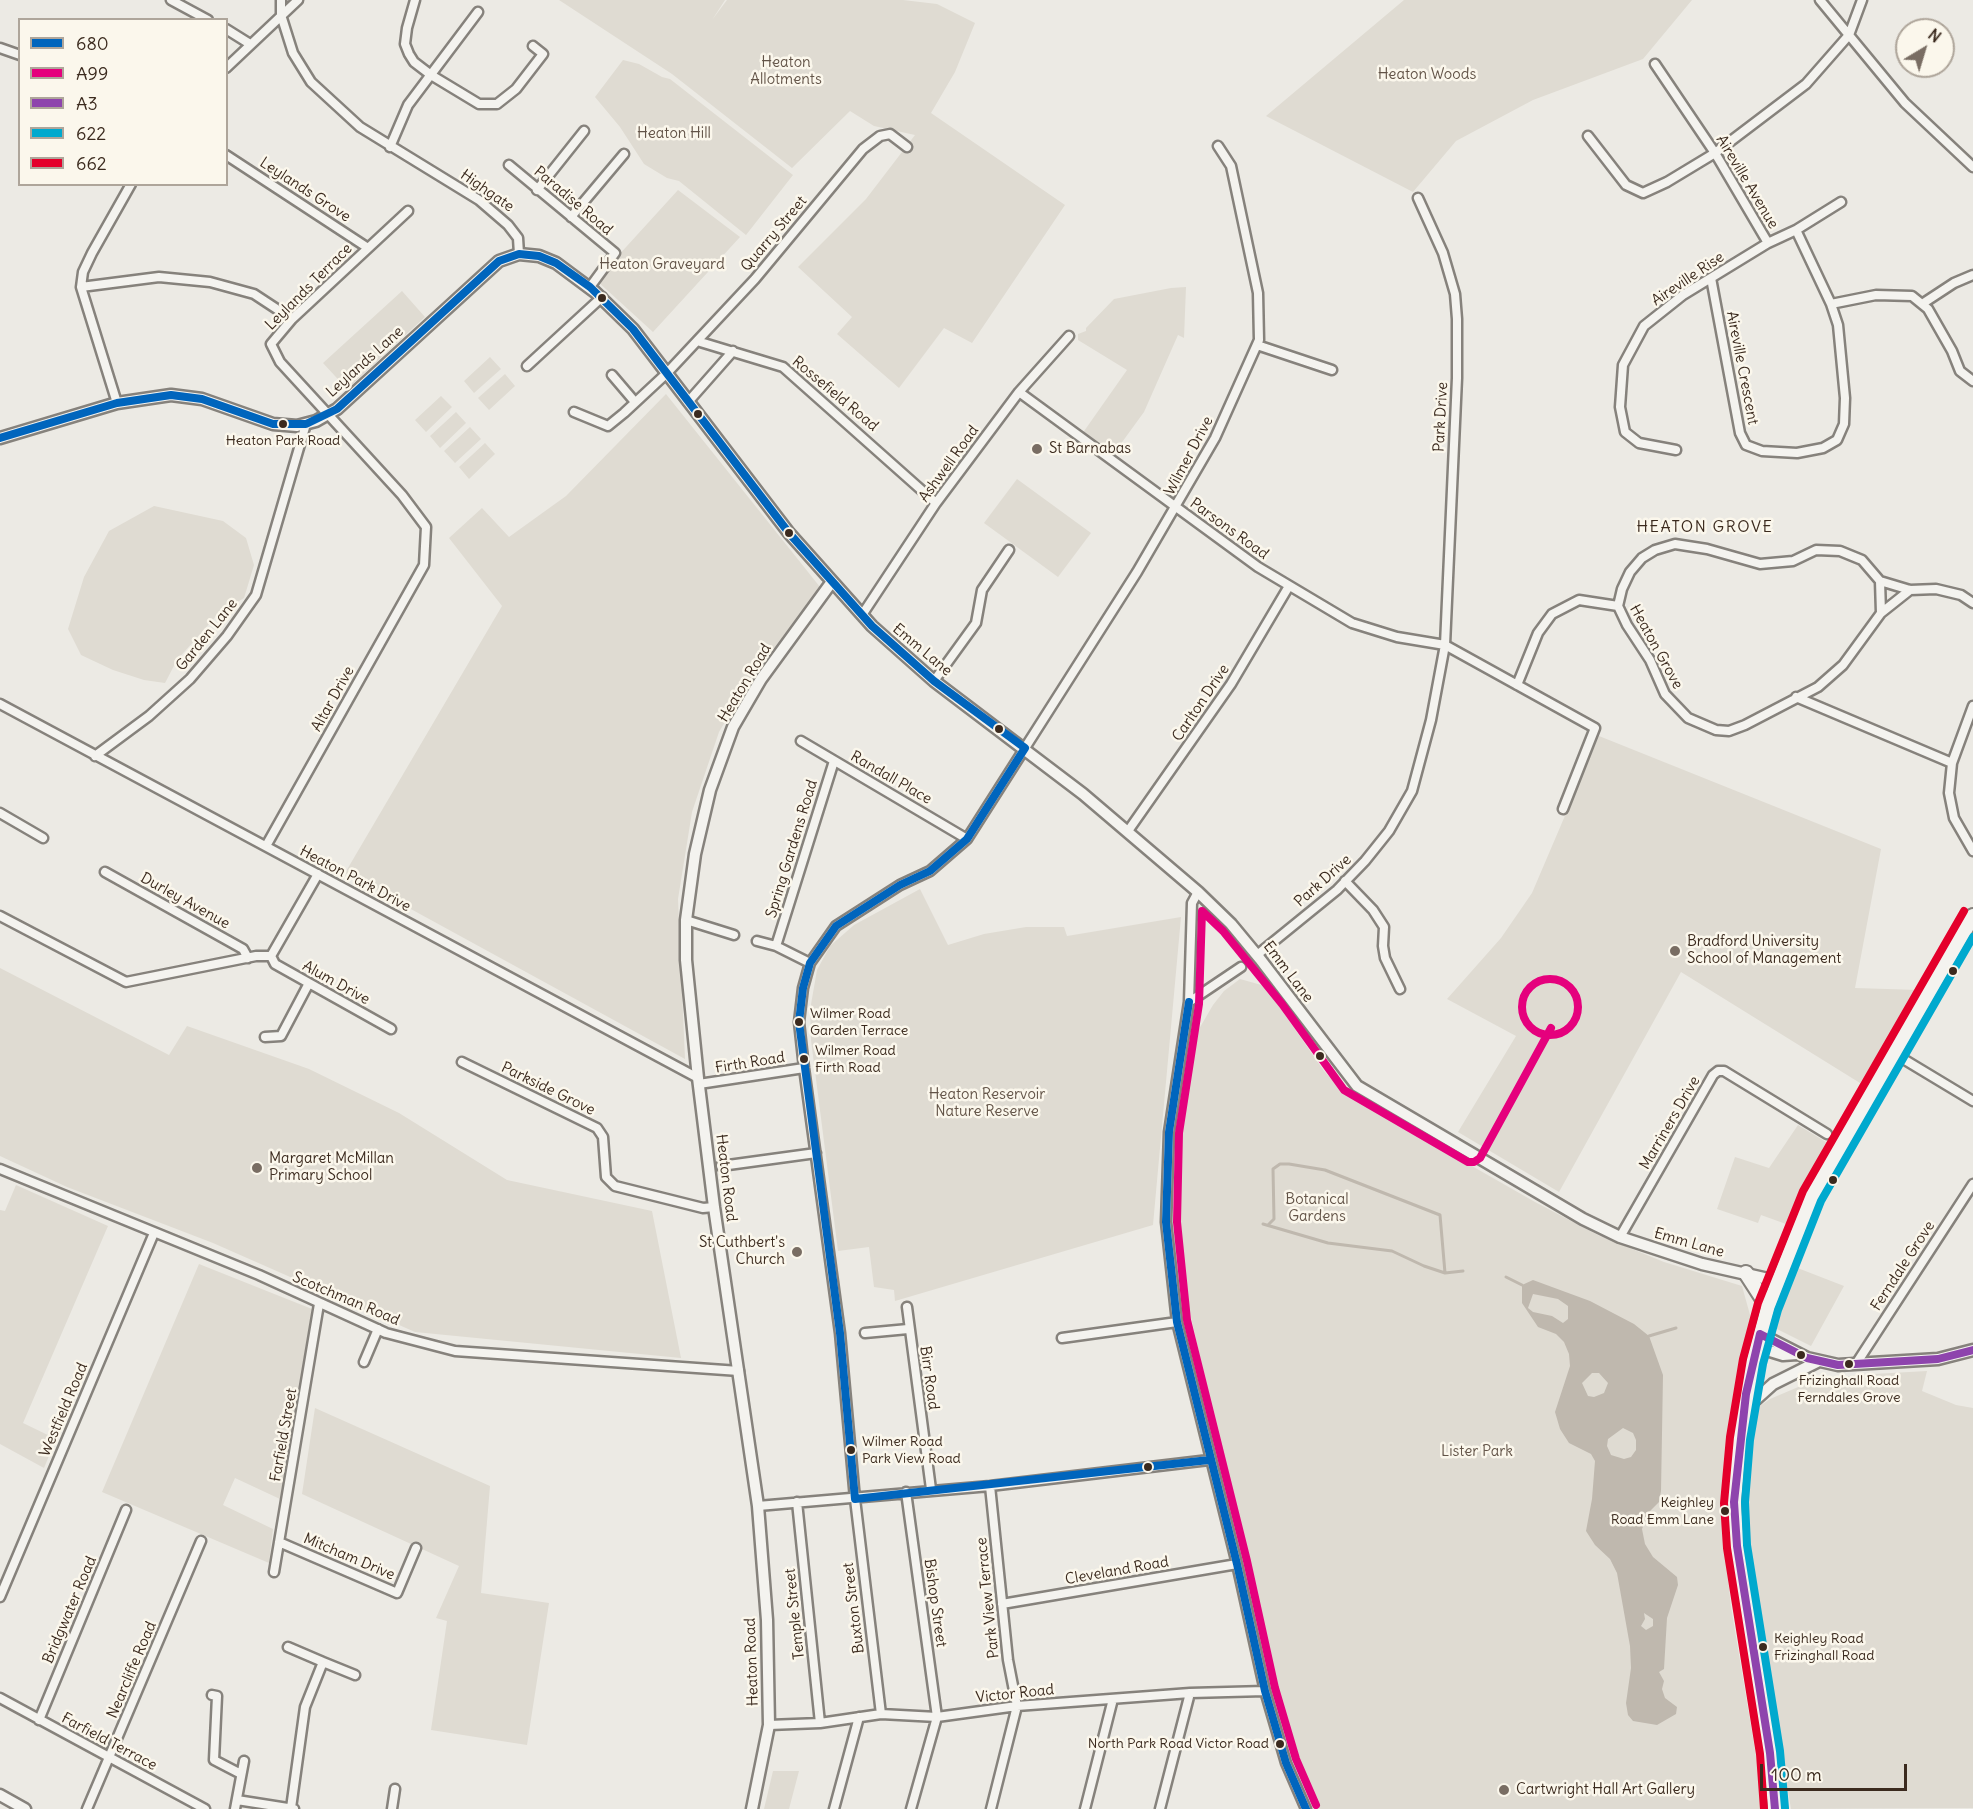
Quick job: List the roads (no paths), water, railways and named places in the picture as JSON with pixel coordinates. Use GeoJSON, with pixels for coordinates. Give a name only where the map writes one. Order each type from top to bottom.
{"type":"FeatureCollection","features":[{"type":"Feature","properties":{"kind":"highway"},"geometry":{"type":"LineString","coordinates":[[1775,1809],[1770,1754],[1737,1546],[1734,1502],[1744,1410],[1758,1340],[1777,1281],[1812,1196],[1971,922]]}},
{"type":"Feature","properties":{"kind":"highway"},"geometry":{"type":"LineString","coordinates":[[1746,1274],[1768,1307]]}},
{"type":"Feature","properties":{"kind":"street"},"geometry":{"type":"LineString","coordinates":[[171,0],[204,18]]}},
{"type":"Feature","properties":{"kind":"street","name":"Highgate"},"geometry":{"type":"LineString","coordinates":[[281,0],[281,15],[294,52],[311,82],[360,127],[479,200],[508,225],[518,238],[519,254]]}},
{"type":"Feature","properties":{"kind":"street"},"geometry":{"type":"LineString","coordinates":[[228,66],[298,0]]}},
{"type":"Feature","properties":{"kind":"street"},"geometry":{"type":"LineString","coordinates":[[415,0],[405,44],[414,62],[479,104],[497,104],[516,89],[543,54],[533,46]]}},
{"type":"Feature","properties":{"kind":"street"},"geometry":{"type":"LineString","coordinates":[[1820,0],[1905,103],[1973,167]]}},
{"type":"Feature","properties":{"kind":"street"},"geometry":{"type":"LineString","coordinates":[[1588,136],[1626,185],[1642,193],[1667,182],[1715,153],[1806,84],[1849,36],[1862,0]]}},
{"type":"Feature","properties":{"kind":"street"},"geometry":{"type":"LineString","coordinates":[[390,147],[408,105],[478,12]]}},
{"type":"Feature","properties":{"kind":"street"},"geometry":{"type":"LineString","coordinates":[[228,30],[250,44]]}},
{"type":"Feature","properties":{"kind":"street"},"geometry":{"type":"LineString","coordinates":[[0,48],[18,54]]}},
{"type":"Feature","properties":{"kind":"street","name":"Aireville Avenue"},"geometry":{"type":"LineString","coordinates":[[1655,64],[1715,153],[1768,243],[1796,230],[1831,304]]}},
{"type":"Feature","properties":{"kind":"street"},"geometry":{"type":"LineString","coordinates":[[537,190],[584,131]]}},
{"type":"Feature","properties":{"kind":"street","name":"Quarry Street"},"geometry":{"type":"LineString","coordinates":[[574,412],[608,426],[667,373],[755,279],[863,149],[880,136],[890,134],[907,147]]}},
{"type":"Feature","properties":{"kind":"street","name":"Wilmer Drive"},"geometry":{"type":"LineString","coordinates":[[810,963],[836,926],[900,885],[930,871],[967,839],[1176,508],[1215,438],[1257,345],[1258,293],[1231,166],[1218,146]]}},
{"type":"Feature","properties":{"kind":"street"},"geometry":{"type":"LineString","coordinates":[[571,217],[624,154]]}},
{"type":"Feature","properties":{"kind":"street","name":"Leylands Grove"},"geometry":{"type":"LineString","coordinates":[[228,156],[368,248]]}},
{"type":"Feature","properties":{"kind":"street","name":"Paradise Road"},"geometry":{"type":"LineString","coordinates":[[509,165],[615,253],[590,287]]}},
{"type":"Feature","properties":{"kind":"street"},"geometry":{"type":"LineString","coordinates":[[117,403],[81,287],[83,272],[92,253],[130,186]]}},
{"type":"Feature","properties":{"kind":"street","name":"Park Drive"},"geometry":{"type":"LineString","coordinates":[[1257,955],[1345,881],[1389,831],[1412,791],[1431,720],[1445,645],[1457,378],[1455,294],[1443,253],[1418,198]]}},
{"type":"Feature","properties":{"kind":"street"},"geometry":{"type":"LineString","coordinates":[[1796,230],[1841,202]]}},
{"type":"Feature","properties":{"kind":"street","name":"Leylands Terrace"},"geometry":{"type":"LineString","coordinates":[[327,416],[280,362],[271,344],[292,319],[408,211]]}},
{"type":"Feature","properties":{"kind":"street","name":"Aireville Rise"},"geometry":{"type":"LineString","coordinates":[[1676,450],[1638,443],[1625,432],[1620,407],[1623,365],[1644,326],[1683,295],[1768,243]]}},
{"type":"Feature","properties":{"kind":"street"},"geometry":{"type":"LineString","coordinates":[[519,254],[539,256],[556,263],[602,297],[633,329],[733,463],[831,583]]}},
{"type":"Feature","properties":{"kind":"street","name":"Leylands Lane"},"geometry":{"type":"LineString","coordinates":[[0,438],[117,403],[157,396],[186,397],[222,406],[273,424],[306,424],[327,416],[499,261],[519,254]]}},
{"type":"Feature","properties":{"kind":"street"},"geometry":{"type":"LineString","coordinates":[[1922,304],[1954,283],[1973,275]]}},
{"type":"Feature","properties":{"kind":"street"},"geometry":{"type":"LineString","coordinates":[[81,287],[159,277],[210,282],[254,294],[292,319]]}},
{"type":"Feature","properties":{"kind":"street","name":"Aireville Crescent"},"geometry":{"type":"LineString","coordinates":[[1711,278],[1740,433],[1746,445],[1762,451],[1797,453],[1823,448],[1837,440],[1844,424],[1845,398],[1839,334],[1831,304]]}},
{"type":"Feature","properties":{"kind":"street"},"geometry":{"type":"LineString","coordinates":[[1831,304],[1876,295],[1912,296],[1928,309],[1960,371],[1973,381]]}},
{"type":"Feature","properties":{"kind":"street"},"geometry":{"type":"LineString","coordinates":[[527,366],[602,297]]}},
{"type":"Feature","properties":{"kind":"street","name":"Ashwell Road"},"geometry":{"type":"LineString","coordinates":[[861,615],[936,504],[1019,392],[1069,336]]}},
{"type":"Feature","properties":{"kind":"street","name":"Rossefield Road"},"geometry":{"type":"LineString","coordinates":[[697,341],[783,367],[936,504]]}},
{"type":"Feature","properties":{"kind":"street"},"geometry":{"type":"LineString","coordinates":[[1257,345],[1332,370]]}},
{"type":"Feature","properties":{"kind":"street"},"geometry":{"type":"LineString","coordinates":[[688,402],[733,351]]}},
{"type":"Feature","properties":{"kind":"street"},"geometry":{"type":"LineString","coordinates":[[612,375],[635,402]]}},
{"type":"Feature","properties":{"kind":"street","name":"Parsons Road"},"geometry":{"type":"LineString","coordinates":[[1019,392],[1176,508],[1288,586],[1352,623],[1398,637],[1445,645]]}},
{"type":"Feature","properties":{"kind":"street","name":"Altar Drive"},"geometry":{"type":"LineString","coordinates":[[266,846],[424,564],[426,527],[402,495],[327,416]]}},
{"type":"Feature","properties":{"kind":"street","name":"Garden Lane"},"geometry":{"type":"LineString","coordinates":[[95,756],[148,716],[190,679],[227,636],[256,595],[306,424]]}},
{"type":"Feature","properties":{"kind":"street","name":"Heaton Grove"},"geometry":{"type":"LineString","coordinates":[[1880,581],[1862,560],[1840,551],[1816,550],[1793,561],[1760,564],[1707,549],[1675,544],[1641,558],[1630,572],[1618,606],[1627,625],[1650,660],[1665,694],[1677,709],[1702,726],[1729,731],[1818,687],[1843,665],[1881,612],[1910,590]]}},
{"type":"Feature","properties":{"kind":"street"},"geometry":{"type":"LineString","coordinates":[[934,681],[976,623],[982,590],[1010,550]]}},
{"type":"Feature","properties":{"kind":"street"},"geometry":{"type":"LineString","coordinates":[[1881,612],[1880,581],[1910,590],[1936,589],[1961,595],[1973,603]]}},
{"type":"Feature","properties":{"kind":"street","name":"Emm Lane"},"geometry":{"type":"LineString","coordinates":[[831,583],[889,643],[934,681],[1025,748],[1128,831],[1198,892],[1231,924],[1257,955],[1357,1086],[1583,1219],[1620,1237],[1660,1252],[1777,1281]]}},
{"type":"Feature","properties":{"kind":"street","name":"Heaton Road"},"geometry":{"type":"LineString","coordinates":[[752,1809],[769,1725],[766,1620],[758,1506],[714,1207],[686,960],[686,921],[688,890],[710,790],[733,727],[761,679],[831,583]]}},
{"type":"Feature","properties":{"kind":"street","name":"Carlton Drive"},"geometry":{"type":"LineString","coordinates":[[1128,831],[1231,684],[1288,586]]}},
{"type":"Feature","properties":{"kind":"street","name":"Heaton Grove"},"geometry":{"type":"LineString","coordinates":[[1517,685],[1538,633],[1552,614],[1579,600],[1618,606]]}},
{"type":"Feature","properties":{"kind":"street"},"geometry":{"type":"LineString","coordinates":[[1445,645],[1596,728],[1563,809]]}},
{"type":"Feature","properties":{"kind":"street"},"geometry":{"type":"LineString","coordinates":[[1796,697],[1952,763]]}},
{"type":"Feature","properties":{"kind":"street","name":"Heaton Park Drive"},"geometry":{"type":"LineString","coordinates":[[0,704],[699,1081]]}},
{"type":"Feature","properties":{"kind":"street"},"geometry":{"type":"LineString","coordinates":[[1973,705],[1952,763],[1949,793],[1954,819],[1973,851]]}},
{"type":"Feature","properties":{"kind":"street","name":"Randall Place"},"geometry":{"type":"LineString","coordinates":[[801,741],[967,839]]}},
{"type":"Feature","properties":{"kind":"street","name":"Spring Gardens Road"},"geometry":{"type":"LineString","coordinates":[[776,946],[834,761]]}},
{"type":"Feature","properties":{"kind":"street"},"geometry":{"type":"LineString","coordinates":[[0,813],[43,838]]}},
{"type":"Feature","properties":{"kind":"street","name":"Durley Avenue"},"geometry":{"type":"LineString","coordinates":[[105,872],[243,949],[248,958]]}},
{"type":"Feature","properties":{"kind":"street"},"geometry":{"type":"LineString","coordinates":[[0,916],[126,982],[248,958],[271,956],[318,874]]}},
{"type":"Feature","properties":{"kind":"street"},"geometry":{"type":"LineString","coordinates":[[1345,881],[1373,910],[1384,927],[1385,958],[1400,989]]}},
{"type":"Feature","properties":{"kind":"street"},"geometry":{"type":"LineString","coordinates":[[1198,892],[1192,903],[1189,1002],[1169,1132],[1166,1222],[1177,1322],[1209,1460],[1237,1564],[1265,1692],[1286,1763],[1306,1809]]}},
{"type":"Feature","properties":{"kind":"street"},"geometry":{"type":"LineString","coordinates":[[686,921],[734,935]]}},
{"type":"Feature","properties":{"kind":"street"},"geometry":{"type":"LineString","coordinates":[[757,941],[776,946],[810,963]]}},
{"type":"Feature","properties":{"kind":"street","name":"Alum Drive"},"geometry":{"type":"LineString","coordinates":[[271,956],[275,964],[391,1029]]}},
{"type":"Feature","properties":{"kind":"street","name":"Buxton Street"},"geometry":{"type":"LineString","coordinates":[[810,963],[803,988],[800,1022],[804,1068],[840,1333],[855,1499],[881,1714]]}},
{"type":"Feature","properties":{"kind":"street"},"geometry":{"type":"LineString","coordinates":[[1189,1002],[1241,967]]}},
{"type":"Feature","properties":{"kind":"street"},"geometry":{"type":"LineString","coordinates":[[265,1038],[280,1036],[309,983]]}},
{"type":"Feature","properties":{"kind":"street"},"geometry":{"type":"LineString","coordinates":[[1896,1054],[1973,1101]]}},
{"type":"Feature","properties":{"kind":"street","name":"Parkside Grove"},"geometry":{"type":"LineString","coordinates":[[462,1062],[597,1128],[603,1137],[606,1177],[615,1186],[703,1208],[714,1207]]}},
{"type":"Feature","properties":{"kind":"street","name":"Firth Road"},"geometry":{"type":"LineString","coordinates":[[699,1081],[804,1068]]}},
{"type":"Feature","properties":{"kind":"street","name":"Marriners Drive"},"geometry":{"type":"LineString","coordinates":[[1620,1237],[1713,1075],[1718,1071],[1724,1071],[1827,1134]]}},
{"type":"Feature","properties":{"kind":"street"},"geometry":{"type":"LineString","coordinates":[[721,1166],[816,1153]]}},
{"type":"Feature","properties":{"kind":"street","name":"Scotchman Road"},"geometry":{"type":"LineString","coordinates":[[0,1170],[259,1275],[378,1329],[455,1352],[739,1371]]}},
{"type":"Feature","properties":{"kind":"street","name":"Ferndale Grove"},"geometry":{"type":"LineString","coordinates":[[1856,1364],[1973,1184]]}},
{"type":"Feature","properties":{"kind":"street","name":"Westfield Road"},"geometry":{"type":"LineString","coordinates":[[0,1597],[154,1233]]}},
{"type":"Feature","properties":{"kind":"street","name":"Farfield Street"},"geometry":{"type":"LineString","coordinates":[[274,1572],[319,1304]]}},
{"type":"Feature","properties":{"kind":"street","name":"Birr Road"},"geometry":{"type":"LineString","coordinates":[[907,1307],[908,1329],[931,1489]]}},
{"type":"Feature","properties":{"kind":"street"},"geometry":{"type":"LineString","coordinates":[[1062,1338],[1177,1322]]}},
{"type":"Feature","properties":{"kind":"street"},"geometry":{"type":"LineString","coordinates":[[364,1362],[378,1329]]}},
{"type":"Feature","properties":{"kind":"street"},"geometry":{"type":"LineString","coordinates":[[865,1333],[908,1329]]}},
{"type":"Feature","properties":{"kind":"street"},"geometry":{"type":"LineString","coordinates":[[1758,1340],[1775,1339],[1798,1354],[1817,1362],[1856,1364],[1938,1359],[1973,1350]]}},
{"type":"Feature","properties":{"kind":"street"},"geometry":{"type":"LineString","coordinates":[[1744,1410],[1773,1384],[1817,1362]]}},
{"type":"Feature","properties":{"kind":"street"},"geometry":{"type":"LineString","coordinates":[[758,1506],[855,1499],[931,1489],[990,1486],[1209,1460]]}},
{"type":"Feature","properties":{"kind":"street","name":"Park View Terrace"},"geometry":{"type":"LineString","coordinates":[[990,1486],[1008,1660],[1017,1706]]}},
{"type":"Feature","properties":{"kind":"street","name":"Bishop Street"},"geometry":{"type":"LineString","coordinates":[[906,1492],[938,1717]]}},
{"type":"Feature","properties":{"kind":"street","name":"Temple Street"},"geometry":{"type":"LineString","coordinates":[[797,1502],[820,1723]]}},
{"type":"Feature","properties":{"kind":"street","name":"Bridgwater Road"},"geometry":{"type":"LineString","coordinates":[[39,1719],[126,1510]]}},
{"type":"Feature","properties":{"kind":"street","name":"Nearcliffe Road"},"geometry":{"type":"LineString","coordinates":[[87,1809],[201,1541]]}},
{"type":"Feature","properties":{"kind":"street","name":"Mitcham Drive"},"geometry":{"type":"LineString","coordinates":[[279,1542],[397,1593],[416,1548]]}},
{"type":"Feature","properties":{"kind":"street","name":"Cleveland Road"},"geometry":{"type":"LineString","coordinates":[[1002,1604],[1237,1564]]}},
{"type":"Feature","properties":{"kind":"street"},"geometry":{"type":"LineString","coordinates":[[288,1647],[355,1675]]}},
{"type":"Feature","properties":{"kind":"street"},"geometry":{"type":"LineString","coordinates":[[244,1761],[236,1804],[293,1809],[305,1707],[323,1662]]}},
{"type":"Feature","properties":{"kind":"street","name":"Victor Road"},"geometry":{"type":"LineString","coordinates":[[769,1725],[820,1723],[881,1714],[938,1717],[1017,1706],[1190,1693],[1265,1692]]}},
{"type":"Feature","properties":{"kind":"street"},"geometry":{"type":"LineString","coordinates":[[1160,1809],[1190,1693]]}},
{"type":"Feature","properties":{"kind":"street"},"geometry":{"type":"LineString","coordinates":[[212,1695],[217,1696],[214,1760],[242,1774]]}},
{"type":"Feature","properties":{"kind":"street","name":"Farfield Terrace"},"geometry":{"type":"LineString","coordinates":[[0,1698],[205,1809]]}},
{"type":"Feature","properties":{"kind":"street"},"geometry":{"type":"LineString","coordinates":[[1085,1809],[1113,1699]]}},
{"type":"Feature","properties":{"kind":"street"},"geometry":{"type":"LineString","coordinates":[[991,1809],[1017,1706]]}},
{"type":"Feature","properties":{"kind":"street"},"geometry":{"type":"LineString","coordinates":[[834,1809],[859,1717]]}},
{"type":"Feature","properties":{"kind":"street"},"geometry":{"type":"LineString","coordinates":[[911,1809],[938,1717]]}},
{"type":"Feature","properties":{"kind":"street"},"geometry":{"type":"LineString","coordinates":[[392,1809],[395,1789]]}},
{"type":"Feature","properties":{"kind":"street"},"geometry":{"type":"LineString","coordinates":[[0,1795],[25,1809]]}},
{"type":"Feature","properties":{"kind":"waterway"},"geometry":{"type":"LineString","coordinates":[[1268,1225],[1274,1219],[1273,1169],[1280,1164],[1289,1164],[1325,1170],[1440,1215],[1445,1273]]}},
{"type":"Feature","properties":{"kind":"waterway"},"geometry":{"type":"LineString","coordinates":[[1263,1224],[1328,1243],[1392,1251],[1445,1273],[1463,1271]]}},
{"type":"Feature","properties":{"kind":"waterway"},"geometry":{"type":"LineString","coordinates":[[1506,1277],[1522,1285]]}},
{"type":"Feature","properties":{"kind":"waterway"},"geometry":{"type":"LineString","coordinates":[[1649,1336],[1676,1328]]}},
{"type":"Feature","properties":{"kind":"place","name":"Heaton Park Road"},"geometry":{"type":"Point","coordinates":[283,424]}},
{"type":"Feature","properties":{"kind":"place","name":"St Barnabas"},"geometry":{"type":"Point","coordinates":[1037,449]}},
{"type":"Feature","properties":{"kind":"place","name":"Bradford University School of Management"},"geometry":{"type":"Point","coordinates":[1675,951]}},
{"type":"Feature","properties":{"kind":"place","name":"Wilmer Road Garden Terrace"},"geometry":{"type":"Point","coordinates":[799,1022]}},
{"type":"Feature","properties":{"kind":"place","name":"Wilmer Road Firth Road"},"geometry":{"type":"Point","coordinates":[804,1059]}},
{"type":"Feature","properties":{"kind":"place","name":"Margaret McMillan Primary School"},"geometry":{"type":"Point","coordinates":[257,1168]}},
{"type":"Feature","properties":{"kind":"place","name":"St Cuthbert's Church"},"geometry":{"type":"Point","coordinates":[797,1252]}},
{"type":"Feature","properties":{"kind":"place","name":"Frizinghall Road Ferndales Grove"},"geometry":{"type":"Point","coordinates":[1849,1364]}},
{"type":"Feature","properties":{"kind":"place","name":"Wilmer Road Park View Road"},"geometry":{"type":"Point","coordinates":[851,1450]}},
{"type":"Feature","properties":{"kind":"place","name":"Keighley Road Emm Lane"},"geometry":{"type":"Point","coordinates":[1725,1511]}},
{"type":"Feature","properties":{"kind":"place","name":"Keighley Road Frizinghall Road"},"geometry":{"type":"Point","coordinates":[1763,1647]}},
{"type":"Feature","properties":{"kind":"place","name":"North Park Road Victor Road"},"geometry":{"type":"Point","coordinates":[1280,1744]}},
{"type":"Feature","properties":{"kind":"place","name":"Cartwright Hall Art Gallery"},"geometry":{"type":"Point","coordinates":[1504,1790]}},
{"type":"Feature","properties":{"kind":"district","name":"HEATON GROVE"},"geometry":{"type":"Point","coordinates":[1705,527]}},
{"type":"Feature","properties":{"kind":"park label","name":"Heaton Allotments"},"geometry":{"type":"Point","coordinates":[786,72]}},
{"type":"Feature","properties":{"kind":"park label","name":"Heaton Woods"},"geometry":{"type":"Point","coordinates":[1427,75]}},
{"type":"Feature","properties":{"kind":"park label","name":"Heaton Hill"},"geometry":{"type":"Point","coordinates":[674,134]}},
{"type":"Feature","properties":{"kind":"park label","name":"Heaton Graveyard"},"geometry":{"type":"Point","coordinates":[662,265]}},
{"type":"Feature","properties":{"kind":"park label","name":"Heaton Reservoir Nature Reserve"},"geometry":{"type":"Point","coordinates":[987,1104]}},
{"type":"Feature","properties":{"kind":"park label","name":"Botanical Gardens"},"geometry":{"type":"Point","coordinates":[1317,1208]}},
{"type":"Feature","properties":{"kind":"park label","name":"Lister Park"},"geometry":{"type":"Point","coordinates":[1477,1452]}}]}
